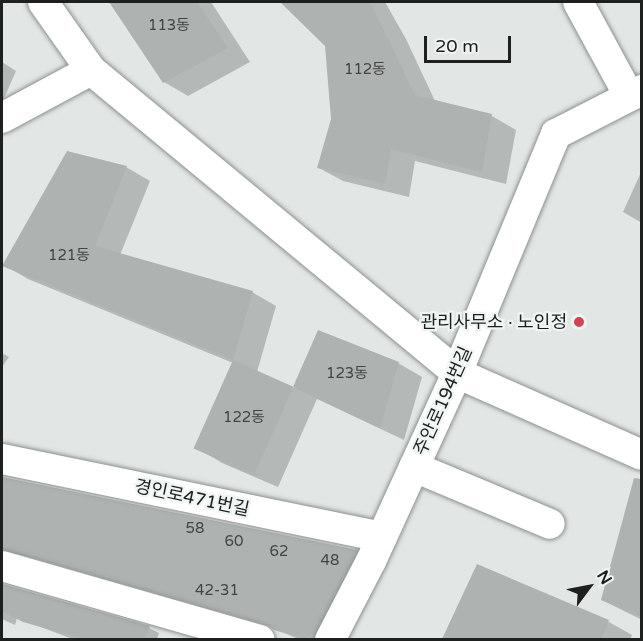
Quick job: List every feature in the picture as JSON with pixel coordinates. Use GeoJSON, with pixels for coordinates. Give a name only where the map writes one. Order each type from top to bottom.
{"type":"FeatureCollection","features":[{"type":"Feature","properties":{"kind":"street"},"geometry":{"type":"LineString","coordinates":[[43,2],[91,70],[457,373],[642,455]]}},
{"type":"Feature","properties":{"kind":"street","name":"주안로194번길"},"geometry":{"type":"LineString","coordinates":[[330,639],[382,537],[457,373],[556,134],[635,93],[578,2]]}},
{"type":"Feature","properties":{"kind":"street"},"geometry":{"type":"LineString","coordinates":[[2,118],[91,70]]}},
{"type":"Feature","properties":{"kind":"street","name":"경인로471번길"},"geometry":{"type":"LineString","coordinates":[[2,459],[382,537]]}},
{"type":"Feature","properties":{"kind":"street"},"geometry":{"type":"LineString","coordinates":[[414,467],[550,524]]}},
{"type":"Feature","properties":{"kind":"street"},"geometry":{"type":"LineString","coordinates":[[2,566],[260,639]]}},
{"type":"Feature","properties":{"kind":"building"},"geometry":{"type":"Polygon","coordinates":[[[109,2],[197,2],[228,48],[163,83],[109,2]]]}},
{"type":"Feature","properties":{"kind":"building"},"geometry":{"type":"Polygon","coordinates":[[[280,2],[370,2],[415,95],[492,114],[482,172],[391,149],[385,184],[317,168],[331,119],[325,46],[280,2]]]}},
{"type":"Feature","properties":{"kind":"building"},"geometry":{"type":"Polygon","coordinates":[[[67,151],[127,166],[95,246],[253,291],[233,360],[2,266],[67,151]]]}},
{"type":"Feature","properties":{"kind":"building"},"geometry":{"type":"Polygon","coordinates":[[[318,330],[399,362],[380,428],[293,387],[318,330]]]}},
{"type":"Feature","properties":{"kind":"building"},"geometry":{"type":"Polygon","coordinates":[[[233,360],[293,387],[254,475],[194,449],[233,360]]]}},
{"type":"Feature","properties":{"kind":"building"},"geometry":{"type":"Polygon","coordinates":[[[2,477],[357,550],[314,633],[304,639],[274,630],[265,623],[2,549],[2,477]]]}},
{"type":"Feature","properties":{"kind":"building"},"geometry":{"type":"Polygon","coordinates":[[[634,478],[642,479],[642,617],[601,600],[634,478]]]}},
{"type":"Feature","properties":{"kind":"building"},"geometry":{"type":"Polygon","coordinates":[[[477,564],[609,620],[601,639],[442,639],[477,564]]]}},
{"type":"Feature","properties":{"kind":"building"},"geometry":{"type":"Polygon","coordinates":[[[2,584],[150,626],[145,639],[83,639],[23,622],[2,611],[2,584]]]}},
{"type":"Feature","properties":{"kind":"place","name":"관리사무소 · 노인정"},"geometry":{"type":"Point","coordinates":[579,322]}}]}
